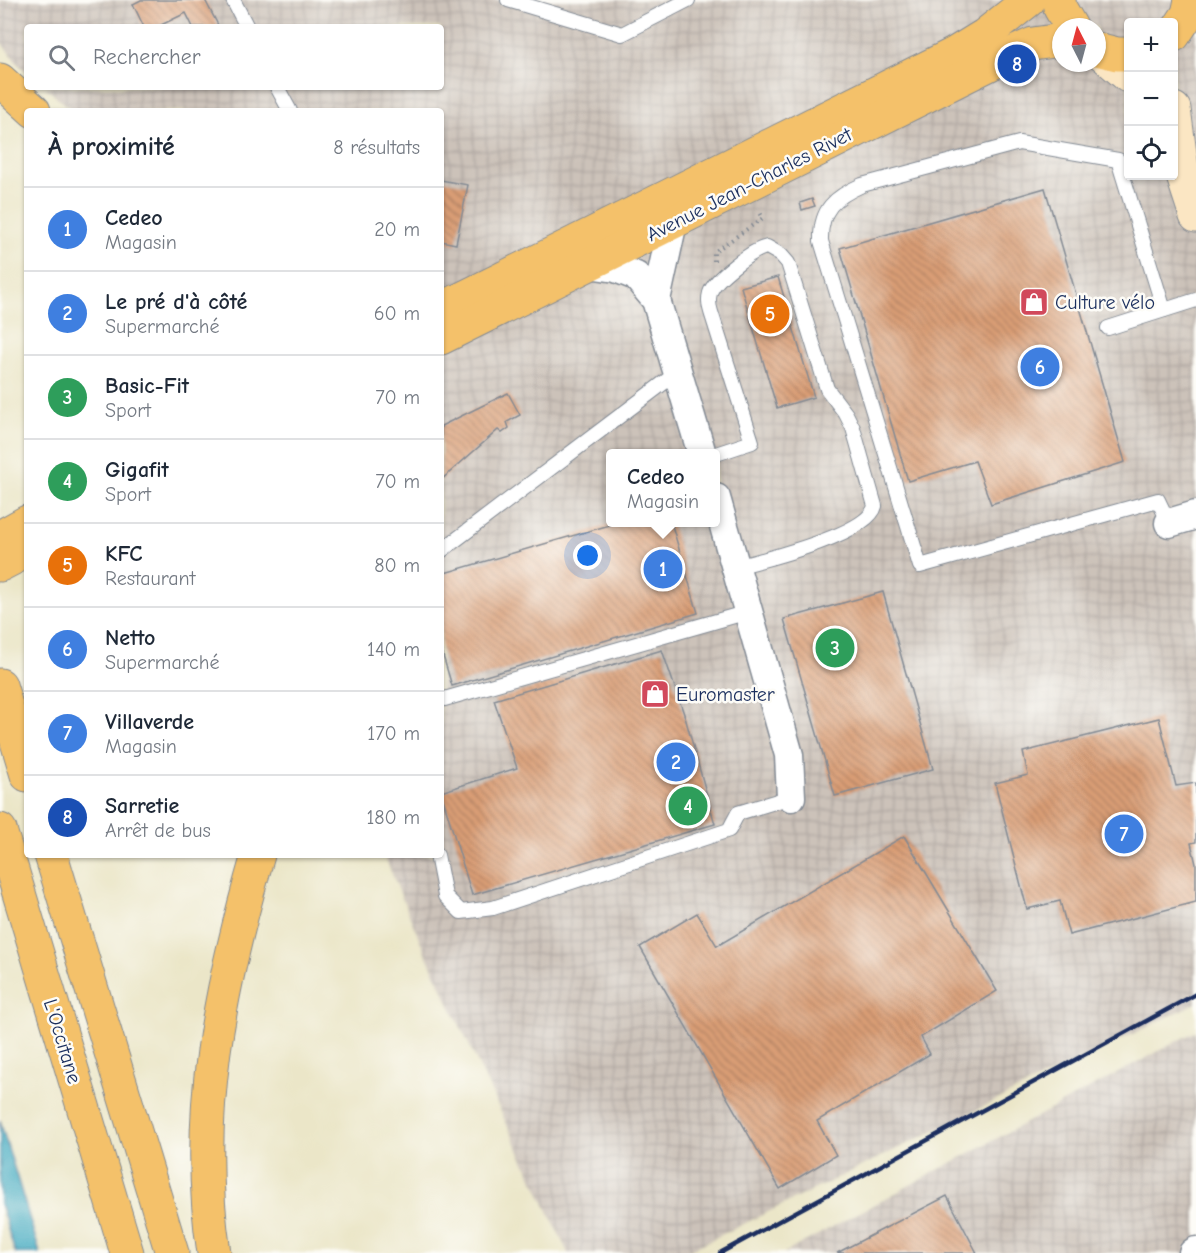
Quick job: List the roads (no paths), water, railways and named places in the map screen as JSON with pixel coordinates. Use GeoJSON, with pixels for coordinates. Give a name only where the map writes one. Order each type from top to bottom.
{"type":"FeatureCollection","features":[{"type":"Feature","properties":{"kind":"main road","name":"Avenue Jean-Charles Rivet"},"geometry":{"type":"LineString","coordinates":[[444,308],[954,54],[985,35],[1029,0]]}},
{"type":"Feature","properties":{"kind":"main road"},"geometry":{"type":"LineString","coordinates":[[1059,0],[1060,8],[1066,18]]}},
{"type":"Feature","properties":{"kind":"main road"},"geometry":{"type":"LineString","coordinates":[[1178,28],[1188,14],[1191,0]]}},
{"type":"Feature","properties":{"kind":"main road","name":"Avenue Jean-Charles Rivet"},"geometry":{"type":"LineString","coordinates":[[444,336],[990,64],[1033,44],[1052,41]]}},
{"type":"Feature","properties":{"kind":"main road"},"geometry":{"type":"LineString","coordinates":[[1106,51],[1124,54]]}},
{"type":"Feature","properties":{"kind":"main road"},"geometry":{"type":"LineString","coordinates":[[1106,57],[1124,73]]}},
{"type":"Feature","properties":{"kind":"main road"},"geometry":{"type":"LineString","coordinates":[[0,80],[31,108]]}},
{"type":"Feature","properties":{"kind":"main road"},"geometry":{"type":"LineString","coordinates":[[1178,166],[1196,216]]}},
{"type":"Feature","properties":{"kind":"main road"},"geometry":{"type":"LineString","coordinates":[[0,537],[24,524]]}},
{"type":"Feature","properties":{"kind":"main road"},"geometry":{"type":"LineString","coordinates":[[0,565],[24,553]]}},
{"type":"Feature","properties":{"kind":"main road"},"geometry":{"type":"LineString","coordinates":[[0,671],[24,718]]}},
{"type":"Feature","properties":{"kind":"main road"},"geometry":{"type":"LineString","coordinates":[[0,685],[24,765]]}},
{"type":"Feature","properties":{"kind":"main road","name":"L'Occitane"},"geometry":{"type":"LineString","coordinates":[[0,830],[127,1253]]}},
{"type":"Feature","properties":{"kind":"main road"},"geometry":{"type":"LineString","coordinates":[[52,858],[172,1253]]}},
{"type":"Feature","properties":{"kind":"main road"},"geometry":{"type":"LineString","coordinates":[[214,1253],[206,1158],[210,1073],[223,990],[257,858]]}},
{"type":"Feature","properties":{"kind":"street"},"geometry":{"type":"LineString","coordinates":[[656,300],[673,222]]}},
{"type":"Feature","properties":{"kind":"street"},"geometry":{"type":"LineString","coordinates":[[588,264],[616,268],[636,276],[656,300],[701,449]]}},
{"type":"Feature","properties":{"kind":"street"},"geometry":{"type":"LineString","coordinates":[[720,512],[789,755],[791,796]]}},
{"type":"Feature","properties":{"kind":"street"},"geometry":{"type":"LineString","coordinates":[[1169,523],[1196,515]]}},
{"type":"Feature","properties":{"kind":"lane"},"geometry":{"type":"LineString","coordinates":[[233,0],[245,24]]}},
{"type":"Feature","properties":{"kind":"lane"},"geometry":{"type":"LineString","coordinates":[[508,0],[622,34],[688,0]]}},
{"type":"Feature","properties":{"kind":"lane"},"geometry":{"type":"LineString","coordinates":[[279,90],[288,108]]}},
{"type":"Feature","properties":{"kind":"lane"},"geometry":{"type":"LineString","coordinates":[[1164,310],[1118,160],[1019,142],[862,185],[843,194],[832,205],[820,225],[821,241],[920,566],[1158,500],[1169,523]]}},
{"type":"Feature","properties":{"kind":"lane"},"geometry":{"type":"LineString","coordinates":[[720,453],[752,442],[708,301],[714,285],[751,253],[767,247],[782,255],[791,273],[827,389],[846,414],[853,428],[875,506],[870,516],[844,533],[736,567]]}},
{"type":"Feature","properties":{"kind":"lane"},"geometry":{"type":"LineString","coordinates":[[1108,328],[1196,300]]}},
{"type":"Feature","properties":{"kind":"lane"},"geometry":{"type":"LineString","coordinates":[[444,548],[678,372]]}},
{"type":"Feature","properties":{"kind":"lane"},"geometry":{"type":"LineString","coordinates":[[444,699],[748,612]]}},
{"type":"Feature","properties":{"kind":"lane"},"geometry":{"type":"LineString","coordinates":[[438,858],[445,896],[461,912],[493,908],[729,830],[738,813],[791,796]]}},
{"type":"Feature","properties":{"kind":"water"},"geometry":{"type":"Polygon","coordinates":[[[0,1121],[40,1253],[15,1253],[0,1203],[0,1121]]]}},
{"type":"Feature","properties":{"kind":"railway"},"geometry":{"type":"LineString","coordinates":[[720,1253],[1196,994]]}},
{"type":"Feature","properties":{"kind":"place","name":"Sarretie"},"geometry":{"type":"Point","coordinates":[1017,64]}},
{"type":"Feature","properties":{"kind":"place","name":"Culture vélo"},"geometry":{"type":"Point","coordinates":[1034,302]}},
{"type":"Feature","properties":{"kind":"place","name":"KFC"},"geometry":{"type":"Point","coordinates":[770,314]}},
{"type":"Feature","properties":{"kind":"place","name":"Netto"},"geometry":{"type":"Point","coordinates":[1040,367]}},
{"type":"Feature","properties":{"kind":"place","name":"Cedeo"},"geometry":{"type":"Point","coordinates":[663,569]}},
{"type":"Feature","properties":{"kind":"place","name":"Basic-Fit"},"geometry":{"type":"Point","coordinates":[835,648]}},
{"type":"Feature","properties":{"kind":"place","name":"Euromaster"},"geometry":{"type":"Point","coordinates":[655,694]}},
{"type":"Feature","properties":{"kind":"place","name":"Le pré d'à côté"},"geometry":{"type":"Point","coordinates":[676,762]}},
{"type":"Feature","properties":{"kind":"place","name":"Gigafit"},"geometry":{"type":"Point","coordinates":[688,806]}},
{"type":"Feature","properties":{"kind":"place","name":"Villaverde"},"geometry":{"type":"Point","coordinates":[1124,834]}}]}
